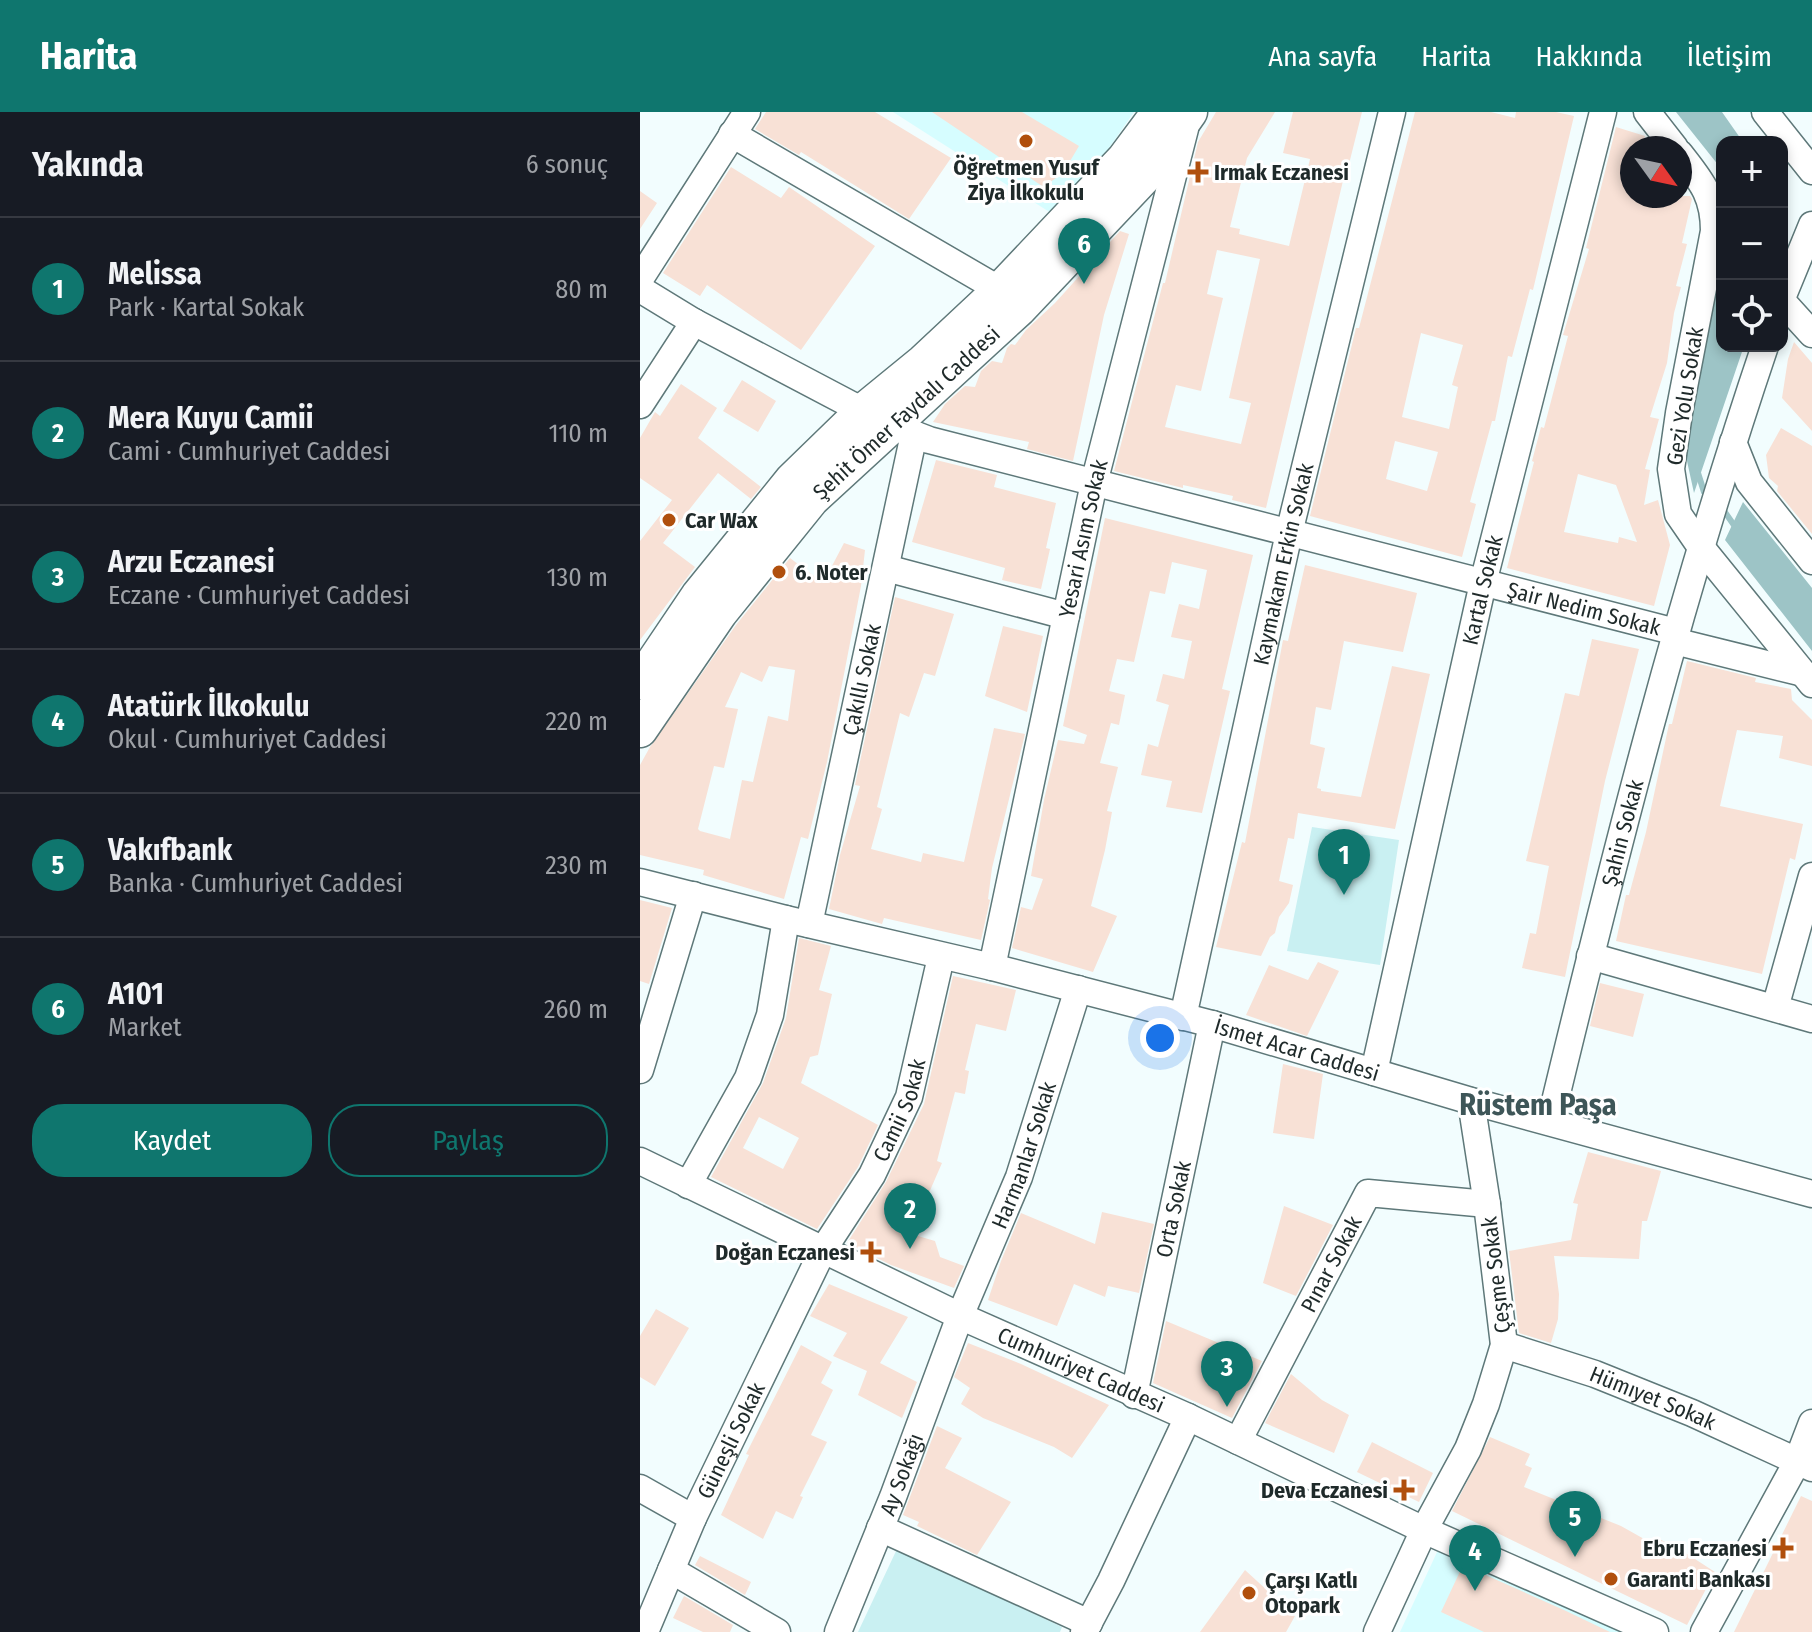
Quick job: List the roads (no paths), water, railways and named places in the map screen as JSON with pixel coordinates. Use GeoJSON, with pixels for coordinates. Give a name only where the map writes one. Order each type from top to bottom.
{"type":"FeatureCollection","features":[{"type":"Feature","properties":{"kind":"main road","name":"Şehit Ömer Faydalı Caddesi"},"geometry":{"type":"LineString","coordinates":[[640,682],[698,596],[792,480],[889,423],[923,362],[1000,290],[1124,159],[1181,113]]}},
{"type":"Feature","properties":{"kind":"main road","name":"Şehit Ömer Faydalı Caddesi"},"geometry":{"type":"LineString","coordinates":[[640,730],[720,613],[812,499],[889,423],[941,383],[1030,298],[1145,176],[1181,113]]}},
{"type":"Feature","properties":{"kind":"street","name":"Kaymakam Erkin Sokak"},"geometry":{"type":"LineString","coordinates":[[1183,1017],[1289,533],[1392,112]]}},
{"type":"Feature","properties":{"kind":"street","name":"Kartal Sokak"},"geometry":{"type":"LineString","coordinates":[[1374,1072],[1483,583],[1603,112]]}},
{"type":"Feature","properties":{"kind":"street"},"geometry":{"type":"LineString","coordinates":[[1647,112],[1666,136]]}},
{"type":"Feature","properties":{"kind":"street"},"geometry":{"type":"LineString","coordinates":[[1765,112],[1812,171]]}},
{"type":"Feature","properties":{"kind":"street","name":"Yesari Asım Sokak"},"geometry":{"type":"LineString","coordinates":[[992,967],[1094,483],[1181,113]]}},
{"type":"Feature","properties":{"kind":"street"},"geometry":{"type":"LineString","coordinates":[[640,279],[740,123],[1000,290]]}},
{"type":"Feature","properties":{"kind":"street","name":"Gezi Yolu Sokak"},"geometry":{"type":"LineString","coordinates":[[1692,170],[1704,185],[1716,220]]}},
{"type":"Feature","properties":{"kind":"street"},"geometry":{"type":"LineString","coordinates":[[1787,280],[1799,239]]}},
{"type":"Feature","properties":{"kind":"street","name":"Gezi Yolu Sokak"},"geometry":{"type":"LineString","coordinates":[[1716,241],[1679,413],[1671,469],[1678,514],[1700,546],[1808,679]]}},
{"type":"Feature","properties":{"kind":"street","name":"Şair Nedim Sokak"},"geometry":{"type":"LineString","coordinates":[[640,289],[694,322],[889,423],[1094,483],[1675,636],[1808,679]]}},
{"type":"Feature","properties":{"kind":"street"},"geometry":{"type":"LineString","coordinates":[[1788,306],[1812,334]]}},
{"type":"Feature","properties":{"kind":"street"},"geometry":{"type":"LineString","coordinates":[[640,405],[694,322]]}},
{"type":"Feature","properties":{"kind":"street","name":"Şahin Sokak"},"geometry":{"type":"LineString","coordinates":[[1550,1122],[1590,956],[1675,636],[1700,546],[1763,352]]}},
{"type":"Feature","properties":{"kind":"street","name":"Çakıllı Sokak"},"geometry":{"type":"LineString","coordinates":[[688,1185],[748,1078],[797,922],[886,568],[889,423]]}},
{"type":"Feature","properties":{"kind":"street"},"geometry":{"type":"LineString","coordinates":[[1733,442],[1749,482],[1812,561]]}},
{"type":"Feature","properties":{"kind":"street"},"geometry":{"type":"LineString","coordinates":[[886,568],[1066,616]]}},
{"type":"Feature","properties":{"kind":"street"},"geometry":{"type":"LineString","coordinates":[[1775,1008],[1812,876]]}},
{"type":"Feature","properties":{"kind":"street","name":"İsmet Acar Caddesi"},"geometry":{"type":"LineString","coordinates":[[640,882],[1212,1024],[1471,1101],[1812,1194]]}},
{"type":"Feature","properties":{"kind":"street"},"geometry":{"type":"LineString","coordinates":[[640,1070],[693,895]]}},
{"type":"Feature","properties":{"kind":"street"},"geometry":{"type":"LineString","coordinates":[[1590,956],[1812,1019]]}},
{"type":"Feature","properties":{"kind":"street","name":"Camii Sokak"},"geometry":{"type":"LineString","coordinates":[[823,1250],[872,1175],[909,1097],[941,957]]}},
{"type":"Feature","properties":{"kind":"street","name":"Harmanlar Sokak"},"geometry":{"type":"LineString","coordinates":[[960,1316],[1019,1177],[1078,989]]}},
{"type":"Feature","properties":{"kind":"street","name":"Orta Sokak"},"geometry":{"type":"LineString","coordinates":[[1134,1395],[1212,1024]]}},
{"type":"Feature","properties":{"kind":"street","name":"Çeşme Sokak"},"geometry":{"type":"LineString","coordinates":[[1377,1632],[1424,1530],[1468,1449],[1504,1345],[1471,1101]]}},
{"type":"Feature","properties":{"kind":"street","name":"Cumhuriyet Caddesi"},"geometry":{"type":"LineString","coordinates":[[640,1161],[960,1316],[1188,1417],[1424,1530],[1655,1632]]}},
{"type":"Feature","properties":{"kind":"street","name":"Pınar Sokak"},"geometry":{"type":"LineString","coordinates":[[1238,1441],[1368,1193],[1487,1204]]}},
{"type":"Feature","properties":{"kind":"street","name":"Güneşli Sokak"},"geometry":{"type":"LineString","coordinates":[[645,1632],[693,1518],[823,1250]]}},
{"type":"Feature","properties":{"kind":"street","name":"Ay Sokağı"},"geometry":{"type":"LineString","coordinates":[[838,1632],[960,1316]]}},
{"type":"Feature","properties":{"kind":"street","name":"Hümıyet Sokak"},"geometry":{"type":"LineString","coordinates":[[1504,1345],[1595,1374],[1805,1465]]}},
{"type":"Feature","properties":{"kind":"street"},"geometry":{"type":"LineString","coordinates":[[880,1528],[1086,1628],[1188,1417]]}},
{"type":"Feature","properties":{"kind":"street"},"geometry":{"type":"LineString","coordinates":[[1704,1632],[1805,1465],[1812,1423]]}},
{"type":"Feature","properties":{"kind":"street"},"geometry":{"type":"LineString","coordinates":[[640,1488],[693,1518]]}},
{"type":"Feature","properties":{"kind":"street"},"geometry":{"type":"LineString","coordinates":[[671,1570],[777,1632]]}},
{"type":"Feature","properties":{"kind":"street"},"geometry":{"type":"LineString","coordinates":[[1719,1605],[1721,1632]]}},
{"type":"Feature","properties":{"kind":"waterway"},"geometry":{"type":"LineString","coordinates":[[1698,473],[1704,492],[1711,498]]}},
{"type":"Feature","properties":{"kind":"waterway"},"geometry":{"type":"LineString","coordinates":[[1722,508],[1736,528]]}},
{"type":"Feature","properties":{"kind":"place","name":"Öğretmen Yusuf Ziya İlkokulu"},"geometry":{"type":"Point","coordinates":[1026,141]}},
{"type":"Feature","properties":{"kind":"place","name":"Irmak Eczanesi"},"geometry":{"type":"Point","coordinates":[1198,172]}},
{"type":"Feature","properties":{"kind":"place","name":"A101"},"geometry":{"type":"Point","coordinates":[1084,284]}},
{"type":"Feature","properties":{"kind":"place","name":"Car Wax"},"geometry":{"type":"Point","coordinates":[669,520]}},
{"type":"Feature","properties":{"kind":"place","name":"6. Noter"},"geometry":{"type":"Point","coordinates":[779,572]}},
{"type":"Feature","properties":{"kind":"place","name":"Melissa"},"geometry":{"type":"Point","coordinates":[1344,895]}},
{"type":"Feature","properties":{"kind":"place","name":"Mera Kuyu Camii"},"geometry":{"type":"Point","coordinates":[910,1249]}},
{"type":"Feature","properties":{"kind":"place","name":"Doğan Eczanesi"},"geometry":{"type":"Point","coordinates":[871,1252]}},
{"type":"Feature","properties":{"kind":"place","name":"Arzu Eczanesi"},"geometry":{"type":"Point","coordinates":[1227,1407]}},
{"type":"Feature","properties":{"kind":"place","name":"Deva Eczanesi"},"geometry":{"type":"Point","coordinates":[1404,1490]}},
{"type":"Feature","properties":{"kind":"place","name":"Ebru Eczanesi"},"geometry":{"type":"Point","coordinates":[1783,1548]}},
{"type":"Feature","properties":{"kind":"place","name":"Vakıfbank"},"geometry":{"type":"Point","coordinates":[1575,1557]}},
{"type":"Feature","properties":{"kind":"place","name":"Garanti Bankası"},"geometry":{"type":"Point","coordinates":[1611,1579]}},
{"type":"Feature","properties":{"kind":"place","name":"Atatürk İlkokulu"},"geometry":{"type":"Point","coordinates":[1475,1591]}},
{"type":"Feature","properties":{"kind":"place","name":"Çarşı Katlı Otopark"},"geometry":{"type":"Point","coordinates":[1249,1593]}},
{"type":"Feature","properties":{"kind":"district","name":"Rüstem Paşa"},"geometry":{"type":"Point","coordinates":[1538,1105]}}]}
